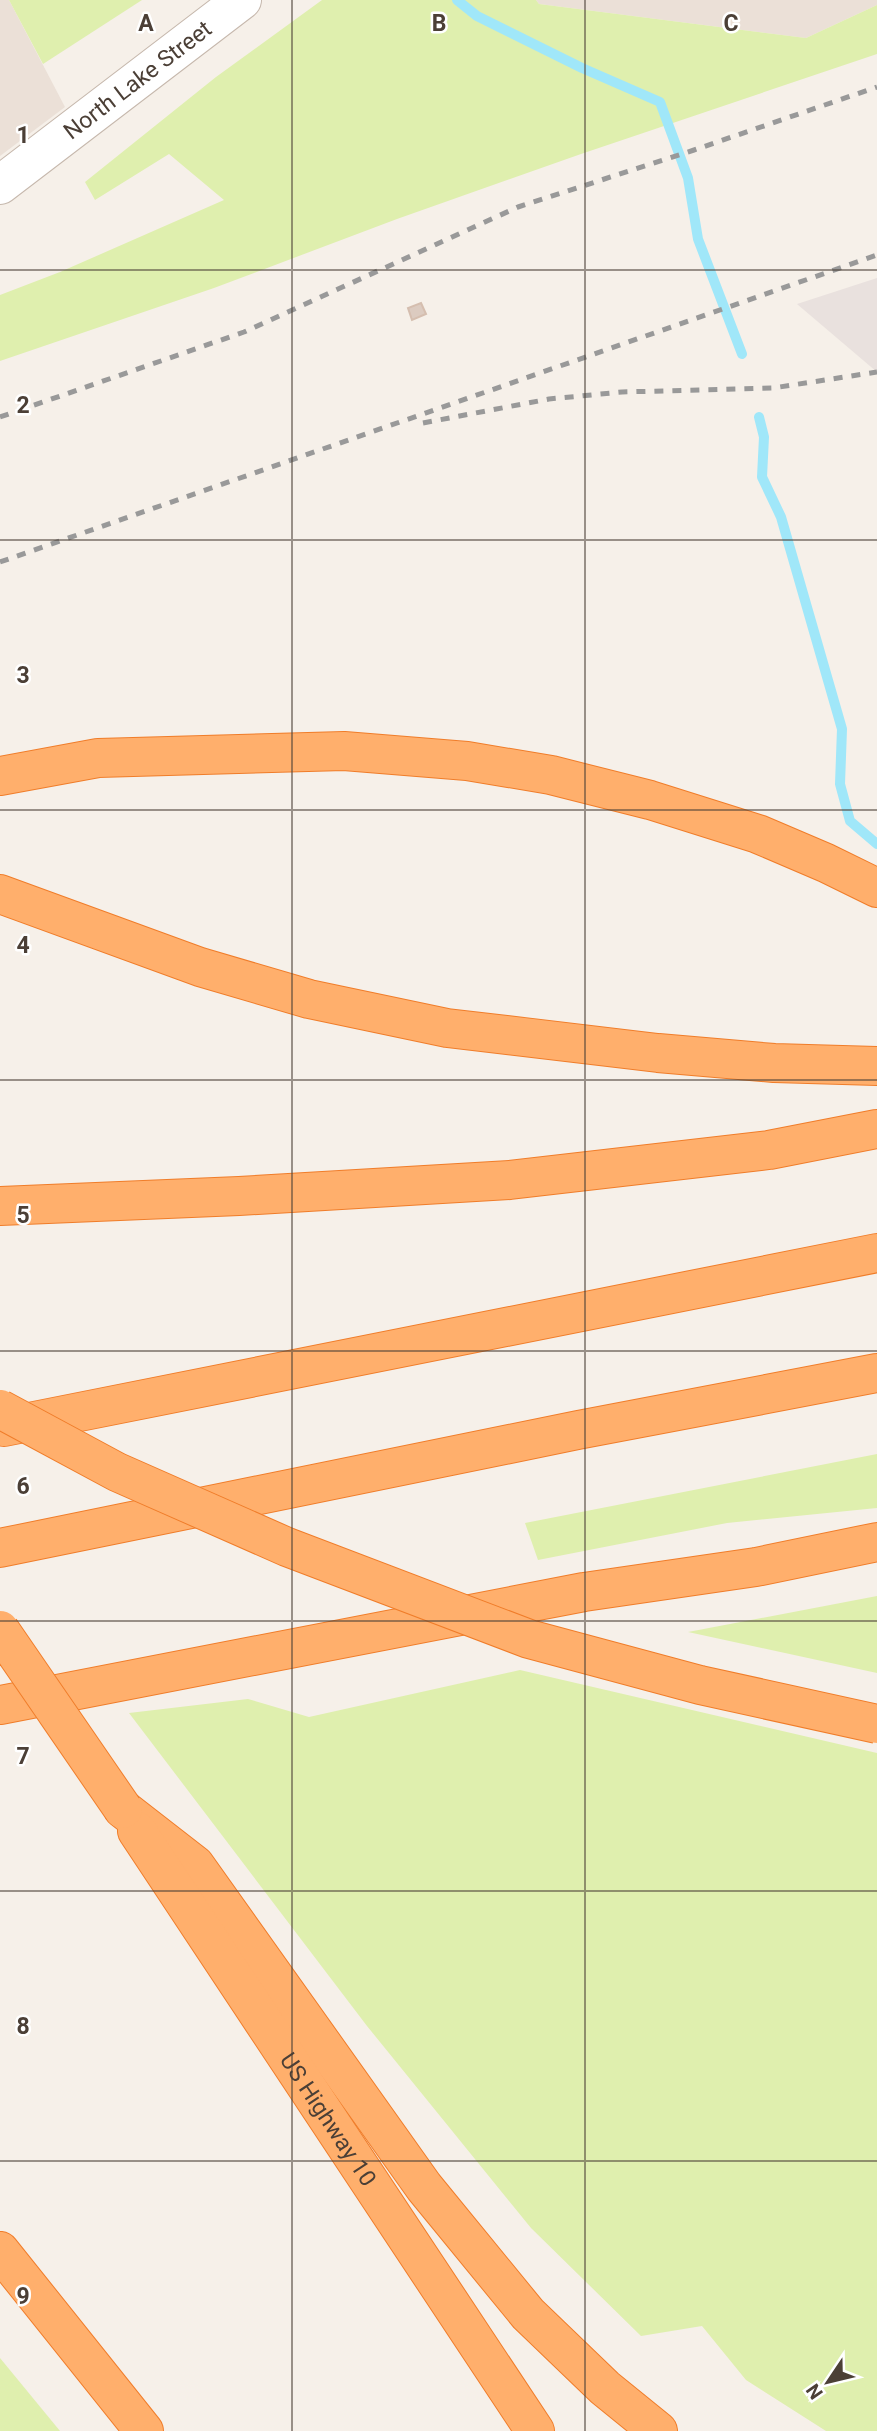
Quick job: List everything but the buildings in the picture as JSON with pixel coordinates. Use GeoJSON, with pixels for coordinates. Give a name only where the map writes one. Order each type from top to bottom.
{"type":"FeatureCollection","features":[{"type":"Feature","properties":{"kind":"highway"},"geometry":{"type":"LineString","coordinates":[[0,776],[98,758],[344,751],[467,761],[551,775],[650,800],[758,834],[877,888]]}},
{"type":"Feature","properties":{"kind":"highway"},"geometry":{"type":"LineString","coordinates":[[0,894],[212,970],[309,999],[447,1028],[658,1054],[774,1063],[877,1066]]}},
{"type":"Feature","properties":{"kind":"highway"},"geometry":{"type":"LineString","coordinates":[[0,1206],[239,1196],[510,1180],[769,1150],[877,1129]]}},
{"type":"Feature","properties":{"kind":"highway"},"geometry":{"type":"LineString","coordinates":[[0,1428],[877,1253]]}},
{"type":"Feature","properties":{"kind":"highway"},"geometry":{"type":"LineString","coordinates":[[0,1548],[564,1432],[877,1373]]}},
{"type":"Feature","properties":{"kind":"highway"},"geometry":{"type":"LineString","coordinates":[[0,1409],[117,1472],[286,1547],[529,1639],[700,1685],[877,1724]]}},
{"type":"Feature","properties":{"kind":"highway"},"geometry":{"type":"LineString","coordinates":[[0,1705],[584,1592],[756,1567],[877,1542]]}},
{"type":"Feature","properties":{"kind":"highway","name":"US Highway 10"},"geometry":{"type":"LineString","coordinates":[[0,1630],[123,1809],[536,2431]]}},
{"type":"Feature","properties":{"kind":"highway"},"geometry":{"type":"LineString","coordinates":[[123,1809],[195,1865],[424,2187],[528,2314],[605,2388],[658,2431]]}},
{"type":"Feature","properties":{"kind":"highway"},"geometry":{"type":"LineString","coordinates":[[0,2251],[144,2431]]}},
{"type":"Feature","properties":{"kind":"street","name":"North Lake Street"},"geometry":{"type":"LineString","coordinates":[[0,185],[242,0]]}},
{"type":"Feature","properties":{"kind":"shaded area"},"geometry":{"type":"Polygon","coordinates":[[[0,0],[9,0],[65,107],[0,156],[0,0]]]}},
{"type":"Feature","properties":{"kind":"shaded area"},"geometry":{"type":"Polygon","coordinates":[[[536,0],[877,0],[877,5],[806,38],[539,4],[536,0]]]}},
{"type":"Feature","properties":{"kind":"shaded area"},"geometry":{"type":"Polygon","coordinates":[[[877,278],[877,372],[797,304],[877,278]]]}},
{"type":"Feature","properties":{"kind":"green space"},"geometry":{"type":"Polygon","coordinates":[[[9,0],[142,0],[43,64],[9,0]]]}},
{"type":"Feature","properties":{"kind":"green space"},"geometry":{"type":"Polygon","coordinates":[[[322,0],[536,0],[539,4],[806,38],[877,5],[877,54],[581,154],[214,288],[0,361],[0,295],[60,272],[224,200],[169,154],[95,200],[85,182],[216,77],[322,0]]]}},
{"type":"Feature","properties":{"kind":"green space"},"geometry":{"type":"Polygon","coordinates":[[[877,1454],[877,1508],[727,1523],[538,1560],[525,1523],[877,1454]]]}},
{"type":"Feature","properties":{"kind":"green space"},"geometry":{"type":"Polygon","coordinates":[[[877,1596],[877,1673],[688,1632],[877,1596]]]}},
{"type":"Feature","properties":{"kind":"green space"},"geometry":{"type":"Polygon","coordinates":[[[520,1670],[877,1753],[877,2431],[826,2431],[746,2380],[702,2326],[641,2336],[531,2228],[367,2026],[129,1713],[248,1699],[309,1717],[520,1670]]]}},
{"type":"Feature","properties":{"kind":"green space"},"geometry":{"type":"Polygon","coordinates":[[[0,2358],[60,2431],[0,2431],[0,2358]]]}},
{"type":"Feature","properties":{"kind":"waterway"},"geometry":{"type":"LineString","coordinates":[[457,0],[477,16],[582,68],[660,102],[688,178],[698,239],[742,354]]}},
{"type":"Feature","properties":{"kind":"waterway"},"geometry":{"type":"LineString","coordinates":[[759,417],[764,437],[762,477],[781,517],[842,729],[840,784],[850,821],[877,844]]}},
{"type":"Feature","properties":{"kind":"railway"},"geometry":{"type":"LineString","coordinates":[[0,417],[244,332],[518,207],[877,87]]}},
{"type":"Feature","properties":{"kind":"railway"},"geometry":{"type":"LineString","coordinates":[[0,562],[877,255]]}},
{"type":"Feature","properties":{"kind":"railway"},"geometry":{"type":"LineString","coordinates":[[423,423],[549,399],[622,392],[773,388],[877,372]]}}]}
